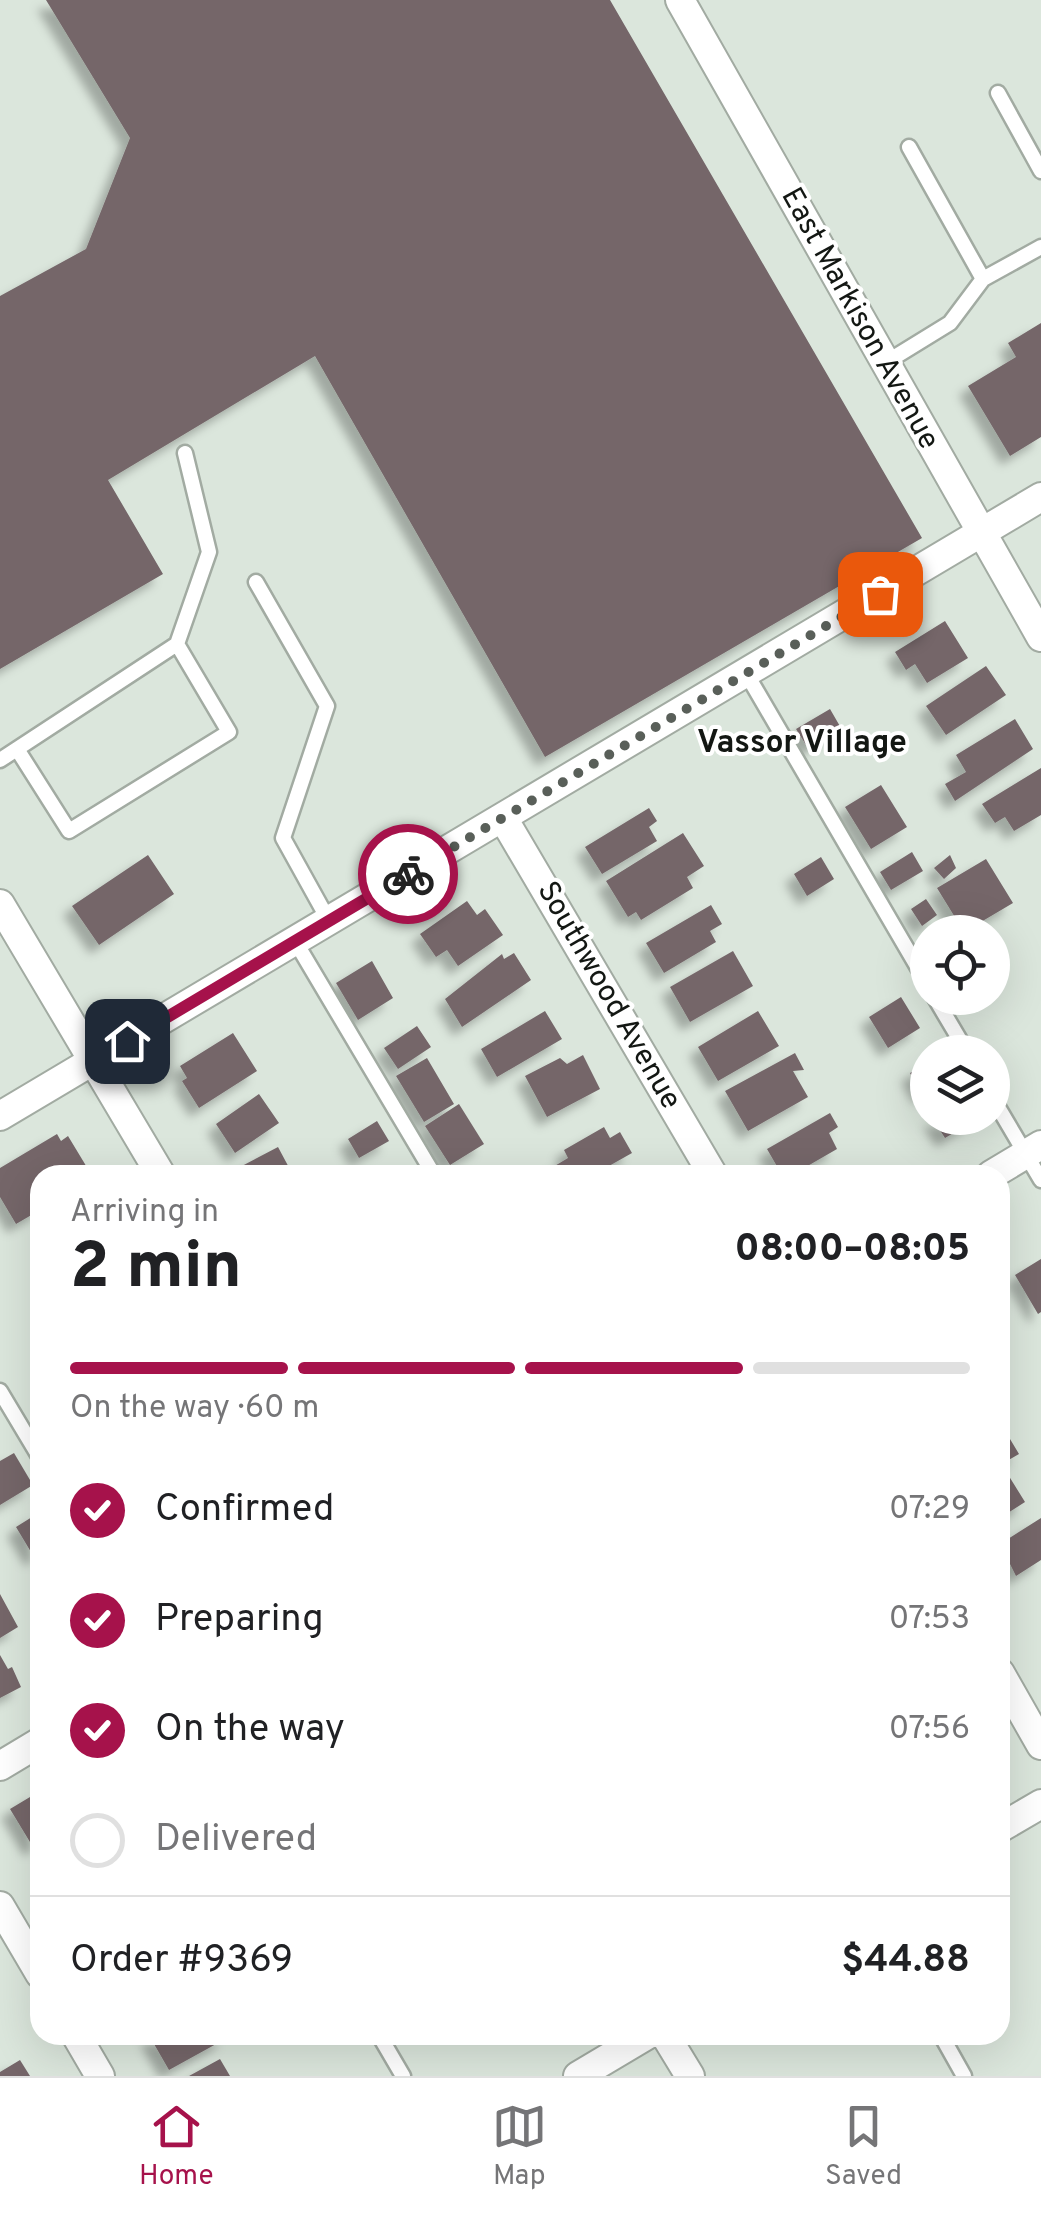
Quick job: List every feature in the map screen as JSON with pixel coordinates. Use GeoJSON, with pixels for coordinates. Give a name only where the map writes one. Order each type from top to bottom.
{"type":"FeatureCollection","features":[{"type":"Feature","properties":{"kind":"street","name":"East Markison Avenue"},"geometry":{"type":"LineString","coordinates":[[680,0],[1041,637]]}},
{"type":"Feature","properties":{"kind":"street"},"geometry":{"type":"LineString","coordinates":[[0,1116],[1041,498]]}},
{"type":"Feature","properties":{"kind":"street","name":"Southwood Avenue"},"geometry":{"type":"LineString","coordinates":[[503,818],[707,1165]]}},
{"type":"Feature","properties":{"kind":"street"},"geometry":{"type":"LineString","coordinates":[[0,904],[155,1165]]}},
{"type":"Feature","properties":{"kind":"street"},"geometry":{"type":"LineString","coordinates":[[1008,1165],[1034,1150]]}},
{"type":"Feature","properties":{"kind":"street"},"geometry":{"type":"LineString","coordinates":[[1010,1691],[1041,1745]]}},
{"type":"Feature","properties":{"kind":"street"},"geometry":{"type":"LineString","coordinates":[[0,1766],[30,1748]]}},
{"type":"Feature","properties":{"kind":"street"},"geometry":{"type":"LineString","coordinates":[[1010,1822],[1041,1804]]}},
{"type":"Feature","properties":{"kind":"street"},"geometry":{"type":"LineString","coordinates":[[0,1906],[30,1957]]}},
{"type":"Feature","properties":{"kind":"street"},"geometry":{"type":"LineString","coordinates":[[82,2045],[100,2076]]}},
{"type":"Feature","properties":{"kind":"street"},"geometry":{"type":"LineString","coordinates":[[578,2076],[630,2045]]}},
{"type":"Feature","properties":{"kind":"street"},"geometry":{"type":"LineString","coordinates":[[671,2045],[690,2076]]}},
{"type":"Feature","properties":{"kind":"lane"},"geometry":{"type":"LineString","coordinates":[[998,93],[1041,171]]}},
{"type":"Feature","properties":{"kind":"lane"},"geometry":{"type":"LineString","coordinates":[[909,147],[983,279]]}},
{"type":"Feature","properties":{"kind":"lane"},"geometry":{"type":"LineString","coordinates":[[884,364],[950,323],[983,279],[1041,246]]}},
{"type":"Feature","properties":{"kind":"lane"},"geometry":{"type":"LineString","coordinates":[[0,760],[177,644],[209,552],[185,454]]}},
{"type":"Feature","properties":{"kind":"lane"},"geometry":{"type":"LineString","coordinates":[[256,582],[328,706],[283,838],[329,921]]}},
{"type":"Feature","properties":{"kind":"lane"},"geometry":{"type":"LineString","coordinates":[[17,749],[69,831],[229,732],[177,644]]}},
{"type":"Feature","properties":{"kind":"lane"},"geometry":{"type":"LineString","coordinates":[[746,674],[910,954]]}},
{"type":"Feature","properties":{"kind":"lane"},"geometry":{"type":"LineString","coordinates":[[295,941],[428,1165]]}},
{"type":"Feature","properties":{"kind":"lane"},"geometry":{"type":"LineString","coordinates":[[1010,1120],[1034,1150],[1041,1180]]}},
{"type":"Feature","properties":{"kind":"lane"},"geometry":{"type":"LineString","coordinates":[[0,1391],[30,1441]]}},
{"type":"Feature","properties":{"kind":"lane"},"geometry":{"type":"LineString","coordinates":[[385,2045],[402,2076]]}},
{"type":"Feature","properties":{"kind":"lane"},"geometry":{"type":"LineString","coordinates":[[946,2045],[964,2076]]}},
{"type":"Feature","properties":{"kind":"building"},"geometry":{"type":"Polygon","coordinates":[[[46,0],[610,0],[922,538],[545,757],[315,356],[108,480],[163,574],[0,669],[0,296],[86,249],[130,138],[46,0]]]}},
{"type":"Feature","properties":{"kind":"building"},"geometry":{"type":"Polygon","coordinates":[[[1041,323],[1041,437],[1010,456],[968,386],[1016,357],[1008,343],[1041,323]]]}},
{"type":"Feature","properties":{"kind":"building"},"geometry":{"type":"Polygon","coordinates":[[[945,621],[968,658],[927,683],[915,664],[906,670],[895,652],[945,621]]]}},
{"type":"Feature","properties":{"kind":"building"},"geometry":{"type":"Polygon","coordinates":[[[986,666],[1006,695],[946,735],[926,706],[986,666]]]}},
{"type":"Feature","properties":{"kind":"building"},"geometry":{"type":"Polygon","coordinates":[[[830,709],[841,728],[808,748],[796,729],[830,709]]]}},
{"type":"Feature","properties":{"kind":"building"},"geometry":{"type":"Polygon","coordinates":[[[1015,719],[1033,749],[955,801],[945,784],[966,772],[956,755],[1015,719]]]}},
{"type":"Feature","properties":{"kind":"building"},"geometry":{"type":"Polygon","coordinates":[[[1041,768],[1041,815],[1014,831],[1005,817],[995,823],[982,804],[1041,768]]]}},
{"type":"Feature","properties":{"kind":"building"},"geometry":{"type":"Polygon","coordinates":[[[881,785],[907,827],[871,849],[845,807],[881,785]]]}},
{"type":"Feature","properties":{"kind":"building"},"geometry":{"type":"Polygon","coordinates":[[[649,808],[657,821],[649,827],[657,841],[602,874],[585,847],[649,808]]]}},
{"type":"Feature","properties":{"kind":"building"},"geometry":{"type":"Polygon","coordinates":[[[683,833],[704,866],[687,877],[693,888],[641,920],[636,912],[628,917],[606,881],[683,833]]]}},
{"type":"Feature","properties":{"kind":"building"},"geometry":{"type":"Polygon","coordinates":[[[912,852],[923,871],[891,890],[880,872],[912,852]]]}},
{"type":"Feature","properties":{"kind":"building"},"geometry":{"type":"Polygon","coordinates":[[[148,855],[174,894],[99,945],[72,906],[148,855]]]}},
{"type":"Feature","properties":{"kind":"building"},"geometry":{"type":"Polygon","coordinates":[[[950,855],[956,868],[944,879],[934,868],[950,855]]]}},
{"type":"Feature","properties":{"kind":"building"},"geometry":{"type":"Polygon","coordinates":[[[821,857],[834,879],[807,896],[794,874],[821,857]]]}},
{"type":"Feature","properties":{"kind":"building"},"geometry":{"type":"Polygon","coordinates":[[[986,859],[1013,903],[993,915],[954,915],[937,888],[986,859]]]}},
{"type":"Feature","properties":{"kind":"building"},"geometry":{"type":"Polygon","coordinates":[[[926,899],[937,915],[915,915],[911,909],[926,899]]]}},
{"type":"Feature","properties":{"kind":"building"},"geometry":{"type":"Polygon","coordinates":[[[467,901],[477,915],[485,909],[503,935],[458,966],[447,950],[436,957],[420,934],[467,901]]]}},
{"type":"Feature","properties":{"kind":"building"},"geometry":{"type":"Polygon","coordinates":[[[711,905],[722,924],[710,931],[716,942],[664,973],[646,943],[711,905]]]}},
{"type":"Feature","properties":{"kind":"building"},"geometry":{"type":"Polygon","coordinates":[[[733,951],[753,986],[690,1022],[670,987],[733,951]]]}},
{"type":"Feature","properties":{"kind":"building"},"geometry":{"type":"Polygon","coordinates":[[[514,953],[531,980],[462,1027],[445,999],[502,954],[504,959],[514,953]]]}},
{"type":"Feature","properties":{"kind":"building"},"geometry":{"type":"Polygon","coordinates":[[[372,961],[393,998],[358,1020],[336,983],[372,961]]]}},
{"type":"Feature","properties":{"kind":"building"},"geometry":{"type":"Polygon","coordinates":[[[901,997],[920,1028],[888,1048],[869,1017],[901,997]]]}},
{"type":"Feature","properties":{"kind":"building"},"geometry":{"type":"Polygon","coordinates":[[[545,1011],[562,1039],[497,1077],[481,1049],[545,1011]]]}},
{"type":"Feature","properties":{"kind":"building"},"geometry":{"type":"Polygon","coordinates":[[[758,1011],[779,1046],[718,1081],[698,1047],[758,1011]]]}},
{"type":"Feature","properties":{"kind":"building"},"geometry":{"type":"Polygon","coordinates":[[[417,1026],[431,1047],[398,1069],[384,1048],[417,1026]]]}},
{"type":"Feature","properties":{"kind":"building"},"geometry":{"type":"Polygon","coordinates":[[[233,1033],[257,1071],[199,1108],[182,1081],[187,1078],[180,1066],[233,1033]]]}},
{"type":"Feature","properties":{"kind":"building"},"geometry":{"type":"Polygon","coordinates":[[[795,1053],[804,1070],[793,1071],[808,1097],[748,1131],[725,1091],[795,1053]]]}},
{"type":"Feature","properties":{"kind":"building"},"geometry":{"type":"Polygon","coordinates":[[[583,1055],[600,1089],[547,1117],[525,1076],[560,1058],[567,1064],[583,1055]]]}},
{"type":"Feature","properties":{"kind":"building"},"geometry":{"type":"Polygon","coordinates":[[[427,1058],[454,1104],[424,1122],[396,1076],[427,1058]]]}},
{"type":"Feature","properties":{"kind":"building"},"geometry":{"type":"Polygon","coordinates":[[[259,1094],[279,1123],[235,1153],[216,1124],[259,1094]]]}},
{"type":"Feature","properties":{"kind":"building"},"geometry":{"type":"Polygon","coordinates":[[[459,1104],[484,1144],[450,1165],[425,1126],[459,1104]]]}},
{"type":"Feature","properties":{"kind":"building"},"geometry":{"type":"Polygon","coordinates":[[[830,1113],[838,1127],[829,1133],[837,1149],[809,1165],[776,1165],[767,1149],[830,1113]]]}},
{"type":"Feature","properties":{"kind":"building"},"geometry":{"type":"Polygon","coordinates":[[[377,1121],[389,1141],[359,1158],[348,1139],[377,1121]]]}},
{"type":"Feature","properties":{"kind":"building"},"geometry":{"type":"Polygon","coordinates":[[[604,1127],[610,1138],[620,1132],[632,1153],[611,1165],[556,1165],[568,1158],[564,1150],[604,1127]]]}},
{"type":"Feature","properties":{"kind":"building"},"geometry":{"type":"Polygon","coordinates":[[[57,1134],[61,1141],[68,1136],[86,1165],[30,1165],[30,1216],[16,1224],[0,1197],[0,1168],[57,1134]]]}},
{"type":"Feature","properties":{"kind":"building"},"geometry":{"type":"Polygon","coordinates":[[[278,1147],[288,1165],[244,1165],[278,1147]]]}},
{"type":"Feature","properties":{"kind":"building"},"geometry":{"type":"Polygon","coordinates":[[[1041,1259],[1041,1312],[1038,1314],[1015,1275],[1041,1259]]]}},
{"type":"Feature","properties":{"kind":"building"},"geometry":{"type":"Polygon","coordinates":[[[1010,1439],[1019,1454],[1010,1459],[1010,1439]]]}},
{"type":"Feature","properties":{"kind":"building"},"geometry":{"type":"Polygon","coordinates":[[[14,1453],[30,1487],[0,1505],[0,1461],[14,1453]]]}},
{"type":"Feature","properties":{"kind":"building"},"geometry":{"type":"Polygon","coordinates":[[[1010,1478],[1025,1502],[1010,1512],[1010,1478]]]}},
{"type":"Feature","properties":{"kind":"building"},"geometry":{"type":"Polygon","coordinates":[[[30,1518],[30,1550],[16,1527],[30,1518]]]}},
{"type":"Feature","properties":{"kind":"building"},"geometry":{"type":"Polygon","coordinates":[[[1041,1518],[1041,1560],[1016,1576],[1010,1564],[1010,1538],[1041,1518]]]}},
{"type":"Feature","properties":{"kind":"building"},"geometry":{"type":"Polygon","coordinates":[[[0,1594],[18,1627],[0,1638],[0,1594]]]}},
{"type":"Feature","properties":{"kind":"building"},"geometry":{"type":"Polygon","coordinates":[[[0,1655],[8,1669],[12,1667],[21,1687],[0,1698],[0,1655]]]}},
{"type":"Feature","properties":{"kind":"building"},"geometry":{"type":"Polygon","coordinates":[[[30,1797],[30,1842],[10,1809],[30,1797]]]}},
{"type":"Feature","properties":{"kind":"building"},"geometry":{"type":"Polygon","coordinates":[[[155,2045],[214,2045],[169,2070],[155,2045]]]}},
{"type":"Feature","properties":{"kind":"building"},"geometry":{"type":"Polygon","coordinates":[[[220,2059],[230,2076],[189,2076],[220,2059]]]}},
{"type":"Feature","properties":{"kind":"building"},"geometry":{"type":"Polygon","coordinates":[[[20,2060],[30,2076],[0,2076],[0,2072],[20,2060]]]}},
{"type":"Feature","properties":{"kind":"way so far"},"geometry":{"type":"LineString","coordinates":[[408,874],[880,594]]}},
{"type":"Feature","properties":{"kind":"district","name":"Vassor Village"},"geometry":{"type":"Point","coordinates":[802,744]}},
{"type":"Feature","properties":{"kind":"route"},"geometry":{"type":"LineString","coordinates":[[127,1041],[408,874]]}}]}
